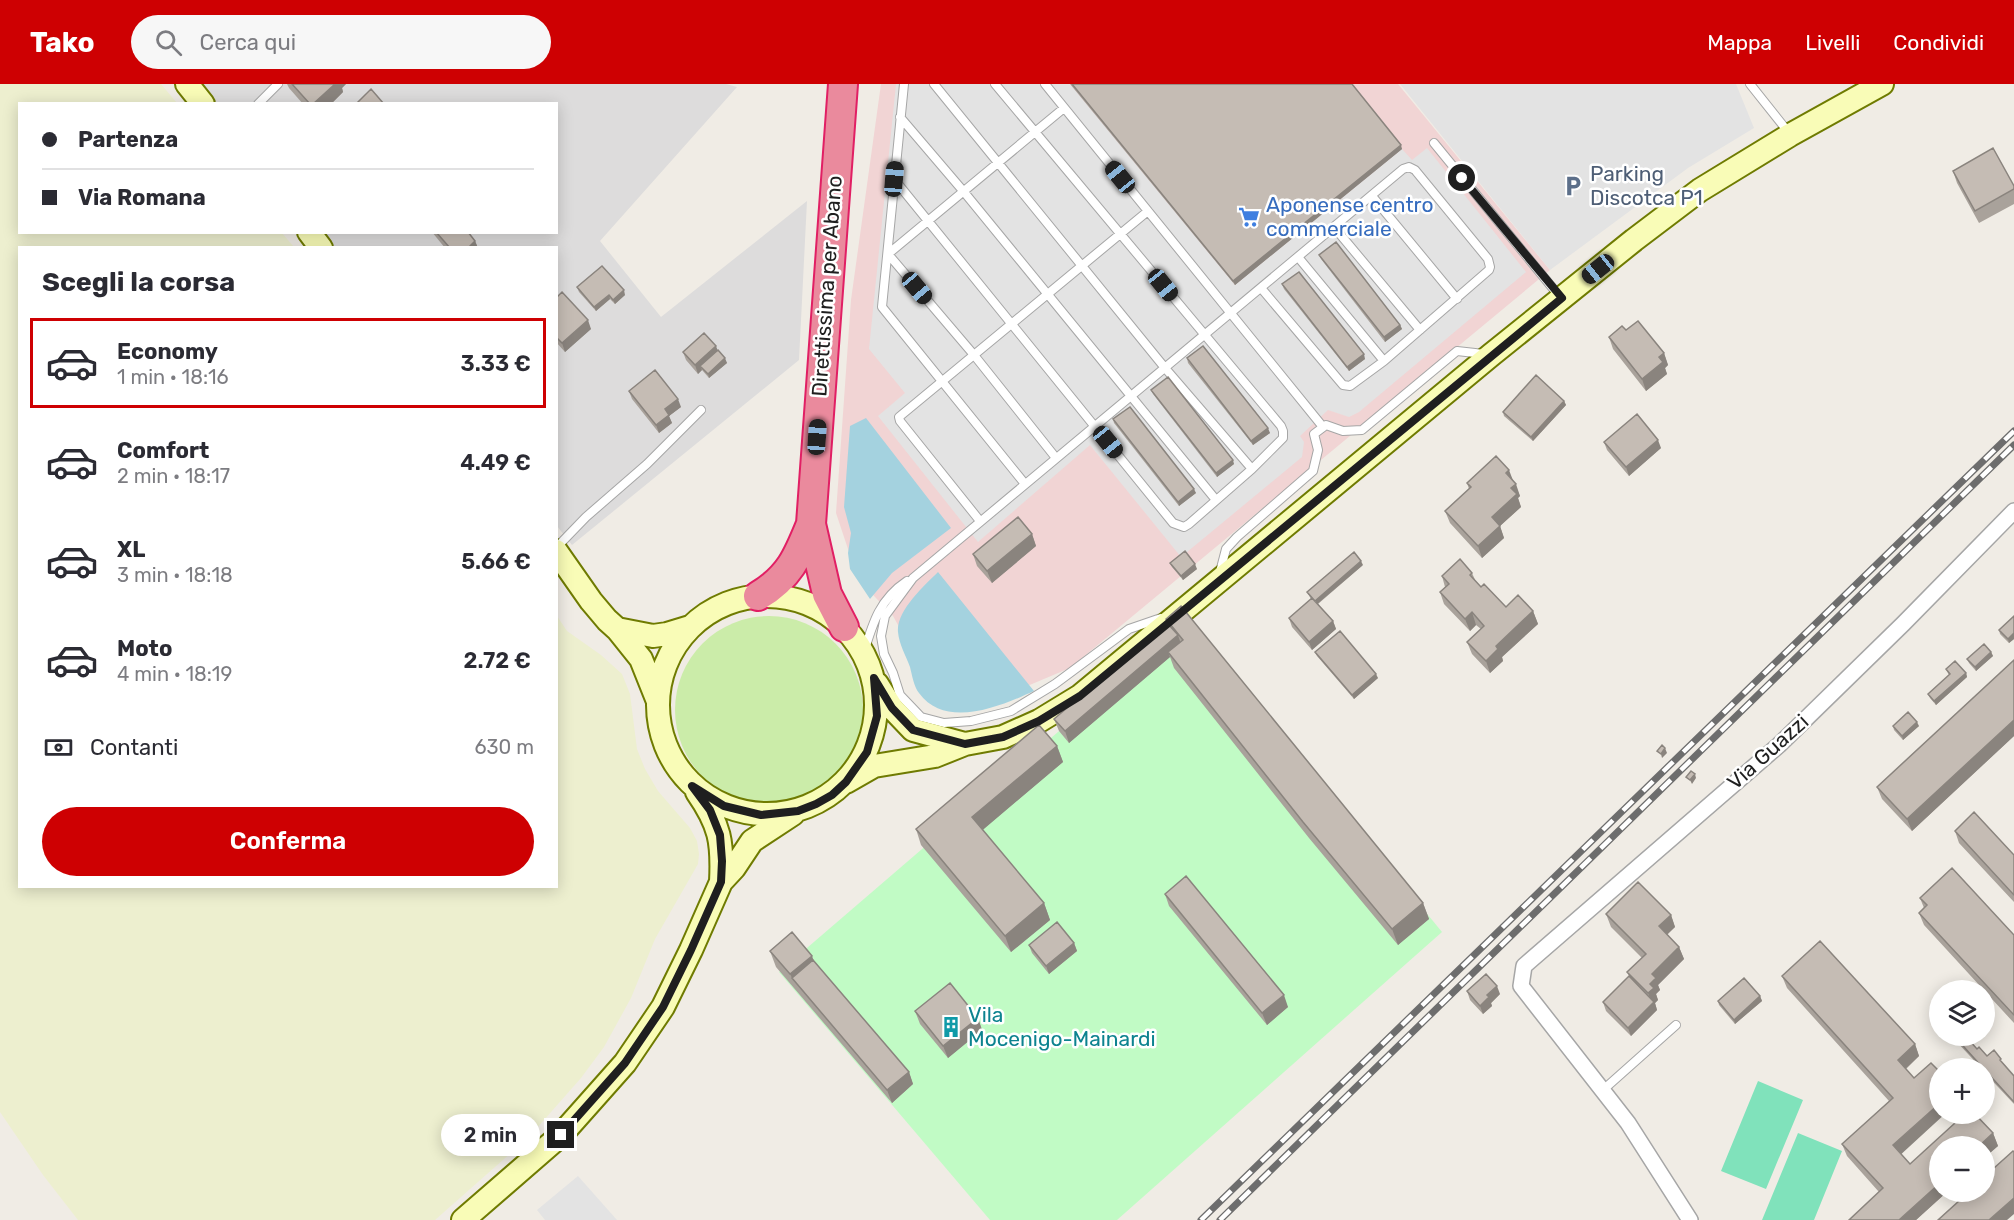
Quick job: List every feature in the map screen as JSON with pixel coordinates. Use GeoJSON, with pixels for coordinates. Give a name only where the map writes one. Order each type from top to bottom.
{"type":"FeatureCollection","features":[{"type":"Feature","properties":{"kind":"highway","name":"Direttissima per Abano"},"geometry":{"type":"LineString","coordinates":[[843,84],[811,524],[827,594],[844,627]]}},
{"type":"Feature","properties":{"kind":"highway","name":"Direttissima per Abano"},"geometry":{"type":"LineString","coordinates":[[758,596],[784,577],[798,557],[811,524]]}},
{"type":"Feature","properties":{"kind":"street"},"geometry":{"type":"LineString","coordinates":[[187,84],[201,102]]}},
{"type":"Feature","properties":{"kind":"street"},"geometry":{"type":"LineString","coordinates":[[846,782],[874,766],[935,756],[965,744],[1003,737],[1039,721],[1080,696],[1491,355],[1700,189],[1882,84]]}},
{"type":"Feature","properties":{"kind":"street","name":"Via Guazzi"},"geometry":{"type":"LineString","coordinates":[[1603,1090],[1521,986],[1524,966],[1779,745],[1896,632],[2014,511]]}},
{"type":"Feature","properties":{"kind":"street"},"geometry":{"type":"LineString","coordinates":[[558,552],[591,600],[641,659],[657,700],[660,732],[673,761],[710,810],[720,835],[721,882]]}},
{"type":"Feature","properties":{"kind":"street"},"geometry":{"type":"LineString","coordinates":[[657,700],[662,674],[673,648],[690,627],[721,605],[758,596],[790,597],[819,608],[844,627],[864,652],[874,678],[892,708],[913,730],[965,744]]}},
{"type":"Feature","properties":{"kind":"street"},"geometry":{"type":"LineString","coordinates":[[617,629],[653,636],[690,627]]}},
{"type":"Feature","properties":{"kind":"street"},"geometry":{"type":"LineString","coordinates":[[463,1220],[561,1135],[625,1063],[663,1007],[721,882],[734,868],[752,840],[798,811],[832,795],[846,782],[867,752],[877,716],[874,678]]}},
{"type":"Feature","properties":{"kind":"street"},"geometry":{"type":"LineString","coordinates":[[692,786],[724,806],[752,813],[761,815],[798,811]]}},
{"type":"Feature","properties":{"kind":"street"},"geometry":{"type":"LineString","coordinates":[[1603,1090],[1628,1123],[1690,1220]]}},
{"type":"Feature","properties":{"kind":"lane"},"geometry":{"type":"LineString","coordinates":[[260,102],[278,84]]}},
{"type":"Feature","properties":{"kind":"lane"},"geometry":{"type":"LineString","coordinates":[[903,84],[882,307],[1025,484]]}},
{"type":"Feature","properties":{"kind":"lane"},"geometry":{"type":"LineString","coordinates":[[933,84],[1165,368],[1252,469]]}},
{"type":"Feature","properties":{"kind":"lane"},"geometry":{"type":"LineString","coordinates":[[894,179],[1173,523],[1184,527],[1252,469],[1283,438],[1281,426],[995,84]]}},
{"type":"Feature","properties":{"kind":"lane"},"geometry":{"type":"LineString","coordinates":[[1045,84],[1323,427]]}},
{"type":"Feature","properties":{"kind":"lane"},"geometry":{"type":"LineString","coordinates":[[1750,84],[1790,135]]}},
{"type":"Feature","properties":{"kind":"lane"},"geometry":{"type":"LineString","coordinates":[[888,254],[1064,108]]}},
{"type":"Feature","properties":{"kind":"lane"},"geometry":{"type":"LineString","coordinates":[[900,117],[1216,500]]}},
{"type":"Feature","properties":{"kind":"lane"},"geometry":{"type":"LineString","coordinates":[[1434,142],[1562,298]]}},
{"type":"Feature","properties":{"kind":"lane"},"geometry":{"type":"LineString","coordinates":[[864,652],[879,609],[894,590],[913,578],[1403,169],[1409,167],[1415,170],[1490,264],[1489,270],[1457,299],[1350,386],[1343,385],[1261,288]]}},
{"type":"Feature","properties":{"kind":"lane"},"geometry":{"type":"LineString","coordinates":[[1372,196],[1457,299]]}},
{"type":"Feature","properties":{"kind":"lane"},"geometry":{"type":"LineString","coordinates":[[980,521],[899,417],[1149,212]]}},
{"type":"Feature","properties":{"kind":"lane"},"geometry":{"type":"LineString","coordinates":[[1334,227],[1420,330]]}},
{"type":"Feature","properties":{"kind":"lane"},"geometry":{"type":"LineString","coordinates":[[888,254],[974,355],[1056,458]]}},
{"type":"Feature","properties":{"kind":"lane"},"geometry":{"type":"LineString","coordinates":[[1298,257],[1383,361]]}},
{"type":"Feature","properties":{"kind":"lane"},"geometry":{"type":"LineString","coordinates":[[1217,583],[1226,549],[1313,471],[1318,450],[1314,434],[1326,425],[1343,431],[1362,430],[1457,351],[1491,355]]}},
{"type":"Feature","properties":{"kind":"lane"},"geometry":{"type":"LineString","coordinates":[[558,547],[586,517],[648,464],[701,410]]}},
{"type":"Feature","properties":{"kind":"lane"},"geometry":{"type":"LineString","coordinates":[[913,578],[885,616],[881,636],[884,654],[900,695],[921,717],[944,723],[971,721],[1011,711],[1055,684],[1129,629],[1185,610]]}},
{"type":"Feature","properties":{"kind":"lane"},"geometry":{"type":"LineString","coordinates":[[1603,1090],[1676,1025]]}},
{"type":"Feature","properties":{"kind":"shaded area"},"geometry":{"type":"Polygon","coordinates":[[[201,84],[726,84],[737,87],[600,241],[661,317],[807,201],[799,360],[572,545],[558,527],[558,246],[332,246],[322,234],[558,234],[558,102],[216,102],[201,84]]]}},
{"type":"Feature","properties":{"kind":"shaded area"},"geometry":{"type":"Polygon","coordinates":[[[881,84],[1398,84],[1550,270],[1070,668],[1006,695],[918,661],[893,616],[858,579],[836,513],[851,300],[881,84]]]}},
{"type":"Feature","properties":{"kind":"shaded area"},"geometry":{"type":"Polygon","coordinates":[[[896,84],[1070,84],[1235,285],[1402,149],[1412,160],[1427,148],[1526,272],[1359,412],[1349,417],[1328,410],[1300,436],[1304,442],[1302,457],[1181,557],[1090,445],[978,542],[878,416],[905,393],[869,349],[896,84]]]}},
{"type":"Feature","properties":{"kind":"shaded area","name":"Parking Discotca P1"},"geometry":{"type":"Polygon","coordinates":[[[1400,84],[1736,84],[1754,128],[1688,168],[1550,270],[1400,84]]]}},
{"type":"Feature","properties":{"kind":"shaded area"},"geometry":{"type":"Polygon","coordinates":[[[578,1176],[617,1220],[545,1220],[537,1210],[578,1176]]]}},
{"type":"Feature","properties":{"kind":"green space"},"geometry":{"type":"Polygon","coordinates":[[[0,84],[161,84],[176,102],[18,102],[18,234],[283,234],[293,246],[18,246],[18,888],[558,888],[558,618],[567,631],[601,655],[622,674],[630,694],[637,749],[645,769],[658,791],[690,828],[697,841],[698,864],[655,939],[631,998],[604,1047],[581,1078],[529,1137],[435,1220],[78,1220],[43,1175],[0,1112],[0,84]]]}},
{"type":"Feature","properties":{"kind":"green space"},"geometry":{"type":"Polygon","coordinates":[[[760,616],[778,616],[805,623],[836,643],[856,674],[863,710],[856,746],[836,777],[805,797],[778,804],[760,804],[725,793],[709,783],[696,770],[679,737],[675,719],[675,701],[686,666],[696,650],[709,637],[742,620],[760,616]]]}},
{"type":"Feature","properties":{"kind":"green space"},"geometry":{"type":"Polygon","coordinates":[[[1187,621],[1442,932],[1117,1220],[990,1220],[779,972],[1187,621]]]}},
{"type":"Feature","properties":{"kind":"green space"},"geometry":{"type":"Polygon","coordinates":[[[1758,1081],[1803,1100],[1766,1189],[1721,1171],[1758,1081]]]}},
{"type":"Feature","properties":{"kind":"green space"},"geometry":{"type":"Polygon","coordinates":[[[1798,1133],[1842,1151],[1814,1220],[1762,1220],[1798,1133]]]}},
{"type":"Feature","properties":{"kind":"water"},"geometry":{"type":"Polygon","coordinates":[[[866,418],[951,528],[892,573],[870,599],[850,569],[848,553],[851,533],[844,507],[850,426],[866,418]]]}},
{"type":"Feature","properties":{"kind":"water"},"geometry":{"type":"Polygon","coordinates":[[[938,572],[1034,691],[990,708],[959,713],[930,704],[919,693],[900,641],[899,624],[901,616],[912,599],[938,572]]]}},
{"type":"Feature","properties":{"kind":"building"},"geometry":{"type":"Polygon","coordinates":[[[292,84],[335,84],[315,102],[308,102],[292,84]]]}},
{"type":"Feature","properties":{"kind":"building","name":"Aponense centro commerciale"},"geometry":{"type":"Polygon","coordinates":[[[1072,84],[1352,84],[1401,145],[1233,281],[1072,84]]]}},
{"type":"Feature","properties":{"kind":"building"},"geometry":{"type":"Polygon","coordinates":[[[371,89],[382,102],[358,102],[371,89]]]}},
{"type":"Feature","properties":{"kind":"building"},"geometry":{"type":"Polygon","coordinates":[[[1993,148],[2014,189],[1975,211],[1953,171],[1993,148]]]}},
{"type":"Feature","properties":{"kind":"building"},"geometry":{"type":"Polygon","coordinates":[[[438,234],[470,234],[475,241],[470,246],[448,246],[438,234]]]}},
{"type":"Feature","properties":{"kind":"building"},"geometry":{"type":"Polygon","coordinates":[[[1336,242],[1400,325],[1384,337],[1319,255],[1336,242]]]}},
{"type":"Feature","properties":{"kind":"building"},"geometry":{"type":"Polygon","coordinates":[[[602,266],[624,290],[613,300],[609,295],[594,307],[577,287],[602,266]]]}},
{"type":"Feature","properties":{"kind":"building"},"geometry":{"type":"Polygon","coordinates":[[[1299,272],[1364,354],[1347,367],[1282,284],[1299,272]]]}},
{"type":"Feature","properties":{"kind":"building"},"geometry":{"type":"Polygon","coordinates":[[[562,292],[588,320],[562,343],[558,339],[558,296],[562,292]]]}},
{"type":"Feature","properties":{"kind":"building"},"geometry":{"type":"Polygon","coordinates":[[[1638,321],[1664,353],[1659,357],[1663,362],[1642,379],[1609,337],[1622,326],[1626,330],[1638,321]]]}},
{"type":"Feature","properties":{"kind":"building"},"geometry":{"type":"Polygon","coordinates":[[[704,333],[716,346],[695,365],[683,352],[704,333]]]}},
{"type":"Feature","properties":{"kind":"building"},"geometry":{"type":"Polygon","coordinates":[[[1203,346],[1268,428],[1251,441],[1187,358],[1203,346]]]}},
{"type":"Feature","properties":{"kind":"building"},"geometry":{"type":"Polygon","coordinates":[[[718,350],[725,358],[708,374],[700,366],[718,350]]]}},
{"type":"Feature","properties":{"kind":"building"},"geometry":{"type":"Polygon","coordinates":[[[655,370],[678,399],[665,409],[669,415],[656,425],[629,391],[655,370]]]}},
{"type":"Feature","properties":{"kind":"building"},"geometry":{"type":"Polygon","coordinates":[[[1536,375],[1564,401],[1531,437],[1503,412],[1536,375]]]}},
{"type":"Feature","properties":{"kind":"building"},"geometry":{"type":"Polygon","coordinates":[[[1168,377],[1233,460],[1216,473],[1151,390],[1168,377]]]}},
{"type":"Feature","properties":{"kind":"building"},"geometry":{"type":"Polygon","coordinates":[[[1130,407],[1194,489],[1178,502],[1113,419],[1130,407]]]}},
{"type":"Feature","properties":{"kind":"building"},"geometry":{"type":"Polygon","coordinates":[[[1637,414],[1658,440],[1626,467],[1604,442],[1637,414]]]}},
{"type":"Feature","properties":{"kind":"building"},"geometry":{"type":"Polygon","coordinates":[[[1496,456],[1509,470],[1506,473],[1516,484],[1511,488],[1517,494],[1492,517],[1500,526],[1478,546],[1445,511],[1471,487],[1467,483],[1496,456]]]}},
{"type":"Feature","properties":{"kind":"building"},"geometry":{"type":"Polygon","coordinates":[[[1018,517],[1032,534],[987,571],[973,554],[1018,517]]]}},
{"type":"Feature","properties":{"kind":"building"},"geometry":{"type":"Polygon","coordinates":[[[1185,551],[1195,564],[1181,576],[1170,563],[1185,551]]]}},
{"type":"Feature","properties":{"kind":"building"},"geometry":{"type":"Polygon","coordinates":[[[1354,552],[1361,561],[1315,601],[1307,592],[1354,552]]]}},
{"type":"Feature","properties":{"kind":"building"},"geometry":{"type":"Polygon","coordinates":[[[1460,559],[1481,587],[1484,584],[1506,607],[1518,595],[1533,611],[1496,646],[1498,649],[1486,661],[1467,642],[1484,626],[1472,612],[1465,619],[1440,592],[1449,584],[1442,576],[1460,559]]]}},
{"type":"Feature","properties":{"kind":"building"},"geometry":{"type":"Polygon","coordinates":[[[1312,598],[1333,621],[1309,642],[1289,618],[1312,598]]]}},
{"type":"Feature","properties":{"kind":"building"},"geometry":{"type":"Polygon","coordinates":[[[1181,606],[1423,903],[1392,929],[1303,822],[1168,652],[1183,640],[1166,619],[1181,606]]]}},
{"type":"Feature","properties":{"kind":"building"},"geometry":{"type":"Polygon","coordinates":[[[2014,616],[2014,633],[2008,639],[1999,630],[2014,616]]]}},
{"type":"Feature","properties":{"kind":"building"},"geometry":{"type":"Polygon","coordinates":[[[1167,623],[1178,635],[1065,731],[1054,719],[1167,623]]]}},
{"type":"Feature","properties":{"kind":"building"},"geometry":{"type":"Polygon","coordinates":[[[1340,631],[1376,674],[1352,695],[1315,652],[1340,631]]]}},
{"type":"Feature","properties":{"kind":"building"},"geometry":{"type":"Polygon","coordinates":[[[1984,644],[1991,652],[1975,667],[1967,659],[1984,644]]]}},
{"type":"Feature","properties":{"kind":"building"},"geometry":{"type":"Polygon","coordinates":[[[2014,660],[2014,720],[1907,819],[1877,787],[2014,660]]]}},
{"type":"Feature","properties":{"kind":"building"},"geometry":{"type":"Polygon","coordinates":[[[1955,661],[1966,673],[1934,701],[1928,694],[1950,674],[1946,669],[1955,661]]]}},
{"type":"Feature","properties":{"kind":"building"},"geometry":{"type":"Polygon","coordinates":[[[1908,712],[1917,722],[1902,736],[1893,726],[1908,712]]]}},
{"type":"Feature","properties":{"kind":"building"},"geometry":{"type":"Polygon","coordinates":[[[1039,725],[1057,746],[972,817],[1044,903],[1005,936],[916,829],[1039,725]]]}},
{"type":"Feature","properties":{"kind":"building"},"geometry":{"type":"Polygon","coordinates":[[[1662,745],[1665,748],[1661,754],[1657,751],[1662,745]]]}},
{"type":"Feature","properties":{"kind":"building"},"geometry":{"type":"Polygon","coordinates":[[[1691,771],[1695,774],[1690,780],[1686,777],[1691,771]]]}},
{"type":"Feature","properties":{"kind":"building"},"geometry":{"type":"Polygon","coordinates":[[[1974,812],[2014,855],[2014,895],[1955,831],[1974,812]]]}},
{"type":"Feature","properties":{"kind":"building"},"geometry":{"type":"Polygon","coordinates":[[[1952,868],[2014,935],[2014,1015],[1995,995],[1995,980],[1981,980],[1919,913],[1927,905],[1920,898],[1952,868]]]}},
{"type":"Feature","properties":{"kind":"building"},"geometry":{"type":"Polygon","coordinates":[[[1186,876],[1284,995],[1262,1013],[1165,894],[1186,876]]]}},
{"type":"Feature","properties":{"kind":"building"},"geometry":{"type":"Polygon","coordinates":[[[1638,882],[1671,915],[1659,926],[1679,947],[1652,974],[1656,978],[1650,984],[1654,988],[1648,993],[1627,972],[1646,954],[1606,914],[1638,882]]]}},
{"type":"Feature","properties":{"kind":"building"},"geometry":{"type":"Polygon","coordinates":[[[1057,922],[1074,943],[1046,966],[1029,945],[1057,922]]]}},
{"type":"Feature","properties":{"kind":"building"},"geometry":{"type":"Polygon","coordinates":[[[792,932],[812,956],[790,974],[770,951],[792,932]]]}},
{"type":"Feature","properties":{"kind":"building"},"geometry":{"type":"Polygon","coordinates":[[[1820,941],[1915,1044],[1898,1060],[1914,1078],[1929,1065],[1929,1113],[1893,1145],[1910,1164],[1929,1147],[1929,1193],[1899,1220],[1849,1220],[1883,1188],[1842,1144],[1893,1098],[1782,976],[1820,941]]]}},
{"type":"Feature","properties":{"kind":"building"},"geometry":{"type":"Polygon","coordinates":[[[813,960],[909,1072],[887,1090],[792,978],[813,960]]]}},
{"type":"Feature","properties":{"kind":"building"},"geometry":{"type":"Polygon","coordinates":[[[1486,974],[1497,986],[1480,1006],[1467,991],[1486,974]]]}},
{"type":"Feature","properties":{"kind":"building"},"geometry":{"type":"Polygon","coordinates":[[[1629,976],[1654,1002],[1628,1028],[1603,1002],[1629,976]]]}},
{"type":"Feature","properties":{"kind":"building"},"geometry":{"type":"Polygon","coordinates":[[[1744,978],[1760,996],[1734,1020],[1718,1001],[1744,978]]]}},
{"type":"Feature","properties":{"kind":"building","name":"Vila Mocenigo-Mainardi"},"geometry":{"type":"Polygon","coordinates":[[[950,983],[978,1018],[943,1046],[915,1011],[950,983]]]}},
{"type":"Feature","properties":{"kind":"building"},"geometry":{"type":"Polygon","coordinates":[[[1963,1046],[1974,1046],[1977,1049],[1979,1047],[1987,1056],[1994,1050],[2014,1076],[2014,1102],[1995,1081],[1995,1058],[1974,1058],[1963,1046]]]}},
{"type":"Feature","properties":{"kind":"building"},"geometry":{"type":"Polygon","coordinates":[[[1954,1124],[1984,1124],[1993,1133],[1990,1136],[1941,1136],[1954,1124]]]}},
{"type":"Feature","properties":{"kind":"building"},"geometry":{"type":"Polygon","coordinates":[[[2014,1152],[2014,1198],[1989,1220],[1938,1220],[1958,1202],[1995,1202],[1995,1167],[2014,1152]]]}},
{"type":"Feature","properties":{"kind":"railway"},"geometry":{"type":"LineString","coordinates":[[1201,1220],[2014,431]]}},
{"type":"Feature","properties":{"kind":"railway"},"geometry":{"type":"LineString","coordinates":[[1220,1220],[2014,445]]}},
{"type":"Feature","properties":{"kind":"place","name":"Parking Discotca P1"},"geometry":{"type":"Point","coordinates":[1573,186]}},
{"type":"Feature","properties":{"kind":"place","name":"Aponense centro commerciale"},"geometry":{"type":"Point","coordinates":[1249,217]}},
{"type":"Feature","properties":{"kind":"place","name":"Vila Mocenigo-Mainardi"},"geometry":{"type":"Point","coordinates":[951,1027]}},
{"type":"Feature","properties":{"kind":"route"},"geometry":{"type":"LineString","coordinates":[[561,1135],[625,1063],[663,1007],[721,882],[720,835],[710,810],[692,786],[724,806],[761,815],[798,811],[832,795],[846,782],[867,752],[877,716],[874,678],[892,708],[913,730],[946,740],[965,744],[1003,737],[1039,721],[1080,696],[1562,298],[1462,178]]}}]}
